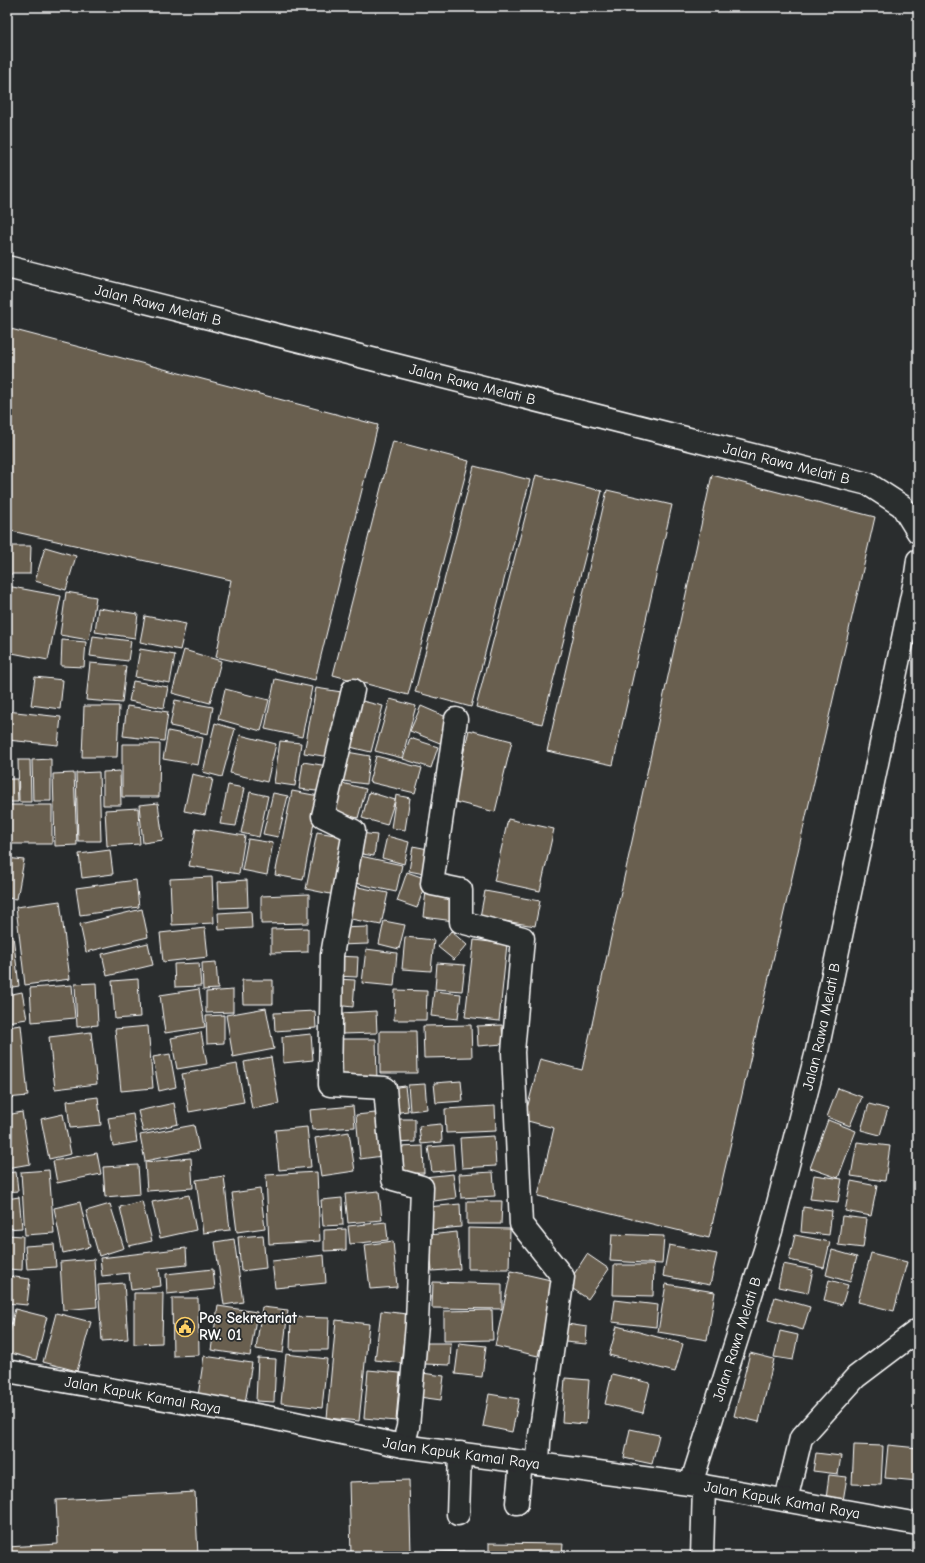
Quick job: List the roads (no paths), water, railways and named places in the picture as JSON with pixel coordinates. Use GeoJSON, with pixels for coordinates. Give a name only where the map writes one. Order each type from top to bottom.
{"type":"FeatureCollection","features":[{"type":"Feature","properties":{"kind":"street","name":"Jalan Rawa Melati B"},"geometry":{"type":"LineString","coordinates":[[7,267],[868,484],[902,506],[918,532]]}},
{"type":"Feature","properties":{"kind":"street","name":"Jalan Rawa Melati B"},"geometry":{"type":"LineString","coordinates":[[702,1556],[697,1485],[771,1231],[817,1051],[915,581],[918,560]]}},
{"type":"Feature","properties":{"kind":"street"},"geometry":{"type":"LineString","coordinates":[[353,690],[322,816],[354,831],[332,955],[330,1085],[385,1088],[393,1179],[422,1187],[417,1324],[408,1427],[403,1446]]}},
{"type":"Feature","properties":{"kind":"street"},"geometry":{"type":"LineString","coordinates":[[456,719],[432,884],[460,890],[461,922],[523,938],[513,1052],[521,1224],[563,1277],[539,1442],[529,1463],[517,1503]]}},
{"type":"Feature","properties":{"kind":"street"},"geometry":{"type":"LineString","coordinates":[[786,1500],[801,1438],[856,1377],[918,1330]]}},
{"type":"Feature","properties":{"kind":"street","name":"Jalan Kapuk Kamal Raya"},"geometry":{"type":"LineString","coordinates":[[7,1371],[267,1417],[403,1446],[697,1485],[918,1524]]}},
{"type":"Feature","properties":{"kind":"street"},"geometry":{"type":"LineString","coordinates":[[458,1514],[460,1453]]}},
{"type":"Feature","properties":{"kind":"place","name":"Pos Sekretariat RW. 01"},"geometry":{"type":"Point","coordinates":[185,1327]}}]}
